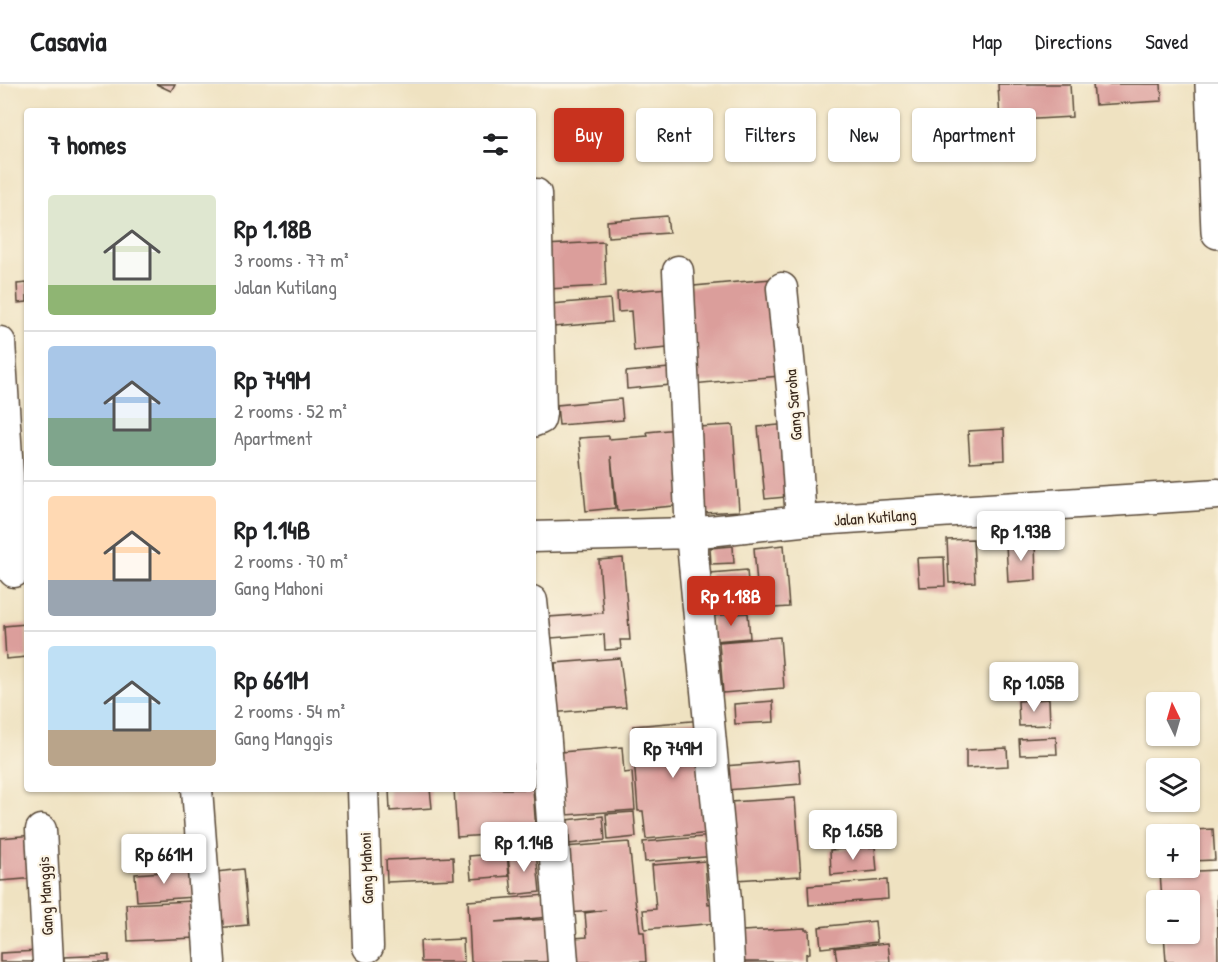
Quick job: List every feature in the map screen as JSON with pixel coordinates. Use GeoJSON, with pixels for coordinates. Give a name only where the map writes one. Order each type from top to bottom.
{"type":"FeatureCollection","features":[{"type":"Feature","properties":{"kind":"main road"},"geometry":{"type":"LineString","coordinates":[[1212,84],[1218,232]]}},
{"type":"Feature","properties":{"kind":"street"},"geometry":{"type":"LineString","coordinates":[[536,194],[541,413],[540,419],[536,420]]}},
{"type":"Feature","properties":{"kind":"street"},"geometry":{"type":"LineString","coordinates":[[678,271],[691,533],[725,890],[729,962]]}},
{"type":"Feature","properties":{"kind":"street","name":"Gang Saroha"},"geometry":{"type":"LineString","coordinates":[[782,288],[793,399],[801,521]]}},
{"type":"Feature","properties":{"kind":"street"},"geometry":{"type":"LineString","coordinates":[[0,342],[14,572]]}},
{"type":"Feature","properties":{"kind":"street","name":"Jalan Kutilang"},"geometry":{"type":"LineString","coordinates":[[536,537],[691,533],[801,521],[1218,494]]}},
{"type":"Feature","properties":{"kind":"street"},"geometry":{"type":"LineString","coordinates":[[536,639],[563,962]]}},
{"type":"Feature","properties":{"kind":"street"},"geometry":{"type":"LineString","coordinates":[[197,792],[210,962]]}},
{"type":"Feature","properties":{"kind":"street","name":"Gang Mahoni"},"geometry":{"type":"LineString","coordinates":[[363,792],[368,947]]}},
{"type":"Feature","properties":{"kind":"street","name":"Gang Manggis"},"geometry":{"type":"LineString","coordinates":[[41,830],[48,962]]}},
{"type":"Feature","properties":{"kind":"building"},"geometry":{"type":"Polygon","coordinates":[[[156,84],[175,84],[171,91],[156,84]]]}},
{"type":"Feature","properties":{"kind":"building"},"geometry":{"type":"Polygon","coordinates":[[[998,84],[1070,84],[1072,117],[1036,119],[1036,108],[999,108],[998,84]]]}},
{"type":"Feature","properties":{"kind":"building"},"geometry":{"type":"Polygon","coordinates":[[[1093,84],[1161,84],[1162,101],[1095,105],[1093,84]]]}},
{"type":"Feature","properties":{"kind":"building"},"geometry":{"type":"Polygon","coordinates":[[[667,216],[669,233],[608,237],[607,221],[667,216]]]}},
{"type":"Feature","properties":{"kind":"building"},"geometry":{"type":"Polygon","coordinates":[[[604,242],[606,286],[547,289],[544,245],[604,242]]]}},
{"type":"Feature","properties":{"kind":"building"},"geometry":{"type":"Polygon","coordinates":[[[771,279],[780,376],[692,384],[683,287],[771,279]]]}},
{"type":"Feature","properties":{"kind":"building"},"geometry":{"type":"Polygon","coordinates":[[[24,283],[24,302],[18,303],[17,284],[24,283]]]}},
{"type":"Feature","properties":{"kind":"building"},"geometry":{"type":"Polygon","coordinates":[[[669,288],[679,347],[634,351],[631,311],[618,312],[617,292],[669,288]]]}},
{"type":"Feature","properties":{"kind":"building"},"geometry":{"type":"Polygon","coordinates":[[[610,299],[612,322],[553,327],[551,304],[610,299]]]}},
{"type":"Feature","properties":{"kind":"building"},"geometry":{"type":"Polygon","coordinates":[[[680,367],[682,384],[627,389],[626,372],[680,367]]]}},
{"type":"Feature","properties":{"kind":"building"},"geometry":{"type":"Polygon","coordinates":[[[621,399],[623,420],[559,425],[557,405],[621,399]]]}},
{"type":"Feature","properties":{"kind":"building"},"geometry":{"type":"Polygon","coordinates":[[[789,424],[796,496],[765,499],[758,427],[789,424]]]}},
{"type":"Feature","properties":{"kind":"building"},"geometry":{"type":"Polygon","coordinates":[[[733,425],[739,511],[704,513],[698,427],[733,425]]]}},
{"type":"Feature","properties":{"kind":"building"},"geometry":{"type":"Polygon","coordinates":[[[678,429],[685,505],[617,511],[611,456],[615,508],[586,511],[579,438],[609,436],[609,439],[648,436],[647,432],[678,429]]]}},
{"type":"Feature","properties":{"kind":"building"},"geometry":{"type":"Polygon","coordinates":[[[1004,429],[1005,460],[970,462],[968,431],[1004,429]]]}},
{"type":"Feature","properties":{"kind":"building"},"geometry":{"type":"Polygon","coordinates":[[[973,539],[975,582],[949,583],[947,540],[973,539]]]}},
{"type":"Feature","properties":{"kind":"building"},"geometry":{"type":"Polygon","coordinates":[[[1035,542],[1036,580],[1008,582],[1006,544],[1035,542]]]}},
{"type":"Feature","properties":{"kind":"building"},"geometry":{"type":"Polygon","coordinates":[[[784,545],[789,607],[759,609],[754,548],[784,545]]]}},
{"type":"Feature","properties":{"kind":"building"},"geometry":{"type":"Polygon","coordinates":[[[733,546],[734,563],[711,564],[710,548],[733,546]]]}},
{"type":"Feature","properties":{"kind":"building"},"geometry":{"type":"Polygon","coordinates":[[[944,557],[945,586],[919,587],[917,558],[944,557]]]}},
{"type":"Feature","properties":{"kind":"building"},"geometry":{"type":"Polygon","coordinates":[[[623,558],[630,640],[620,640],[621,649],[605,650],[604,634],[551,638],[549,617],[603,613],[599,560],[623,558]]]}},
{"type":"Feature","properties":{"kind":"building"},"geometry":{"type":"Polygon","coordinates":[[[747,570],[750,608],[713,611],[710,573],[747,570]]]}},
{"type":"Feature","properties":{"kind":"building"},"geometry":{"type":"Polygon","coordinates":[[[748,613],[750,638],[714,641],[711,616],[748,613]]]}},
{"type":"Feature","properties":{"kind":"building"},"geometry":{"type":"Polygon","coordinates":[[[24,624],[24,657],[6,659],[4,626],[24,624]]]}},
{"type":"Feature","properties":{"kind":"building"},"geometry":{"type":"Polygon","coordinates":[[[780,637],[784,688],[723,693],[719,642],[780,637]]]}},
{"type":"Feature","properties":{"kind":"building"},"geometry":{"type":"Polygon","coordinates":[[[620,658],[626,707],[549,713],[547,688],[557,687],[555,663],[620,658]]]}},
{"type":"Feature","properties":{"kind":"building"},"geometry":{"type":"Polygon","coordinates":[[[1049,699],[1050,725],[1019,726],[1018,701],[1049,699]]]}},
{"type":"Feature","properties":{"kind":"building"},"geometry":{"type":"Polygon","coordinates":[[[773,701],[774,722],[735,724],[734,704],[773,701]]]}},
{"type":"Feature","properties":{"kind":"building"},"geometry":{"type":"Polygon","coordinates":[[[703,720],[712,833],[646,839],[643,811],[638,811],[633,726],[703,720]]]}},
{"type":"Feature","properties":{"kind":"building"},"geometry":{"type":"Polygon","coordinates":[[[1056,737],[1057,754],[1020,755],[1019,739],[1056,737]]]}},
{"type":"Feature","properties":{"kind":"building"},"geometry":{"type":"Polygon","coordinates":[[[622,747],[624,773],[632,772],[635,810],[566,815],[561,752],[622,747]]]}},
{"type":"Feature","properties":{"kind":"building"},"geometry":{"type":"Polygon","coordinates":[[[1007,748],[1008,766],[966,768],[966,750],[1007,748]]]}},
{"type":"Feature","properties":{"kind":"building"},"geometry":{"type":"Polygon","coordinates":[[[799,760],[801,784],[726,790],[724,766],[799,760]]]}},
{"type":"Feature","properties":{"kind":"building"},"geometry":{"type":"Polygon","coordinates":[[[389,792],[430,792],[432,808],[390,811],[389,792]]]}},
{"type":"Feature","properties":{"kind":"building"},"geometry":{"type":"Polygon","coordinates":[[[454,792],[533,792],[536,832],[457,837],[454,792]]]}},
{"type":"Feature","properties":{"kind":"building"},"geometry":{"type":"Polygon","coordinates":[[[795,798],[801,876],[736,880],[730,802],[795,798]]]}},
{"type":"Feature","properties":{"kind":"building"},"geometry":{"type":"Polygon","coordinates":[[[634,812],[636,837],[608,840],[606,814],[634,812]]]}},
{"type":"Feature","properties":{"kind":"building"},"geometry":{"type":"Polygon","coordinates":[[[603,816],[605,840],[569,844],[567,820],[603,816]]]}},
{"type":"Feature","properties":{"kind":"building"},"geometry":{"type":"Polygon","coordinates":[[[1213,829],[1215,860],[1200,861],[1200,830],[1213,829]]]}},
{"type":"Feature","properties":{"kind":"building"},"geometry":{"type":"Polygon","coordinates":[[[33,835],[37,878],[0,881],[0,838],[33,835]]]}},
{"type":"Feature","properties":{"kind":"building"},"geometry":{"type":"Polygon","coordinates":[[[714,836],[716,856],[645,862],[643,842],[714,836]]]}},
{"type":"Feature","properties":{"kind":"building"},"geometry":{"type":"Polygon","coordinates":[[[629,842],[636,908],[640,932],[644,932],[646,962],[576,962],[574,938],[587,937],[585,913],[606,910],[568,913],[564,847],[629,842]]]}},
{"type":"Feature","properties":{"kind":"building"},"geometry":{"type":"Polygon","coordinates":[[[875,847],[877,871],[831,875],[830,850],[875,847]]]}},
{"type":"Feature","properties":{"kind":"building"},"geometry":{"type":"Polygon","coordinates":[[[536,852],[540,892],[512,895],[508,855],[536,852]]]}},
{"type":"Feature","properties":{"kind":"building"},"geometry":{"type":"Polygon","coordinates":[[[507,853],[509,876],[471,879],[469,856],[507,853]]]}},
{"type":"Feature","properties":{"kind":"building"},"geometry":{"type":"Polygon","coordinates":[[[453,857],[454,879],[387,882],[386,860],[453,857]]]}},
{"type":"Feature","properties":{"kind":"building"},"geometry":{"type":"Polygon","coordinates":[[[705,861],[708,905],[717,904],[718,923],[645,929],[643,910],[656,909],[652,865],[705,861]]]}},
{"type":"Feature","properties":{"kind":"building"},"geometry":{"type":"Polygon","coordinates":[[[243,869],[248,925],[215,928],[216,872],[243,869]]]}},
{"type":"Feature","properties":{"kind":"building"},"geometry":{"type":"Polygon","coordinates":[[[192,870],[194,897],[137,901],[135,874],[192,870]]]}},
{"type":"Feature","properties":{"kind":"building"},"geometry":{"type":"Polygon","coordinates":[[[1217,870],[1218,962],[1166,962],[1165,944],[1200,944],[1200,890],[1161,890],[1160,878],[1200,878],[1200,871],[1217,870]]]}},
{"type":"Feature","properties":{"kind":"building"},"geometry":{"type":"Polygon","coordinates":[[[887,880],[888,899],[809,905],[808,886],[887,880]]]}},
{"type":"Feature","properties":{"kind":"building"},"geometry":{"type":"Polygon","coordinates":[[[547,895],[549,917],[495,922],[552,919],[555,962],[471,962],[468,901],[547,895]]]}},
{"type":"Feature","properties":{"kind":"building"},"geometry":{"type":"Polygon","coordinates":[[[193,901],[195,938],[128,941],[126,904],[193,901]]]}},
{"type":"Feature","properties":{"kind":"building"},"geometry":{"type":"Polygon","coordinates":[[[875,921],[877,942],[821,948],[819,927],[875,921]]]}},
{"type":"Feature","properties":{"kind":"building"},"geometry":{"type":"Polygon","coordinates":[[[805,928],[809,930],[810,953],[806,954],[806,962],[744,962],[742,931],[805,928]]]}},
{"type":"Feature","properties":{"kind":"building"},"geometry":{"type":"Polygon","coordinates":[[[463,939],[464,962],[421,962],[420,941],[463,939]]]}},
{"type":"Feature","properties":{"kind":"building"},"geometry":{"type":"Polygon","coordinates":[[[888,943],[890,962],[837,962],[835,948],[888,943]]]}},
{"type":"Feature","properties":{"kind":"building"},"geometry":{"type":"Polygon","coordinates":[[[38,951],[38,962],[0,962],[0,953],[38,951]]]}},
{"type":"Feature","properties":{"kind":"building"},"geometry":{"type":"Polygon","coordinates":[[[109,955],[109,962],[64,962],[64,957],[109,955]]]}}]}
